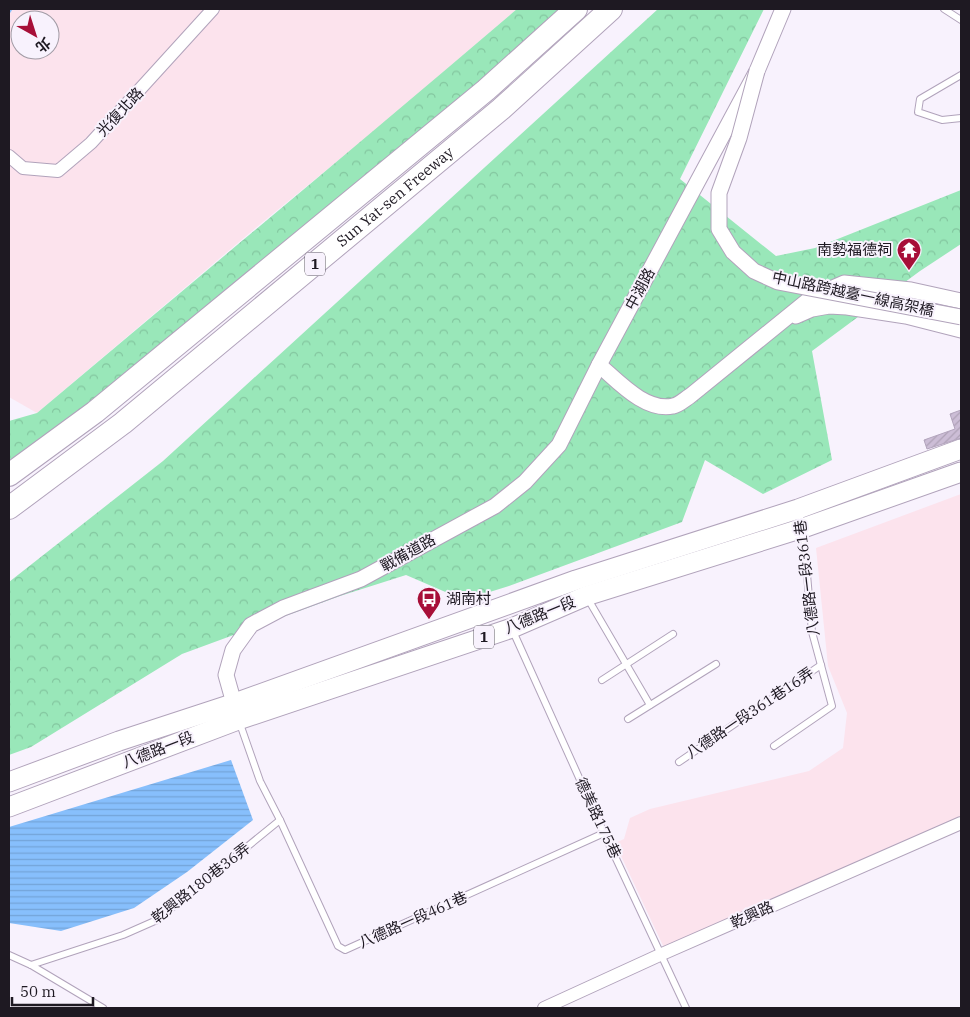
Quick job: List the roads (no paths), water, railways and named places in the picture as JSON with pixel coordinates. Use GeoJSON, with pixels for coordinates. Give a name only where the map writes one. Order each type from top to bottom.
{"type":"FeatureCollection","features":[{"type":"Feature","properties":{"kind":"highway","name":"Sun Yat-sen Freeway"},"geometry":{"type":"LineString","coordinates":[[9,475],[95,412],[470,103],[576,9]]}},
{"type":"Feature","properties":{"kind":"highway","name":"Sun Yat-sen Freeway"},"geometry":{"type":"LineString","coordinates":[[9,508],[123,423],[501,109],[611,9]]}},
{"type":"Feature","properties":{"kind":"main road","name":"八德路一段"},"geometry":{"type":"LineString","coordinates":[[9,807],[237,712],[961,449]]}},
{"type":"Feature","properties":{"kind":"main road","name":"八德路一段"},"geometry":{"type":"LineString","coordinates":[[9,782],[119,741],[237,712],[512,628],[581,588],[803,528],[961,472]]}},
{"type":"Feature","properties":{"kind":"street","name":"光復北路"},"geometry":{"type":"LineString","coordinates":[[9,156],[23,168],[58,171],[91,143],[213,9]]}},
{"type":"Feature","properties":{"kind":"street","name":"中湖路"},"geometry":{"type":"LineString","coordinates":[[599,365],[757,71],[783,9]]}},
{"type":"Feature","properties":{"kind":"street","name":"中山路跨越臺一線高架橋"},"geometry":{"type":"LineString","coordinates":[[757,71],[739,138],[719,193],[720,229],[733,252],[754,271],[778,282],[961,317]]}},
{"type":"Feature","properties":{"kind":"street"},"geometry":{"type":"LineString","coordinates":[[599,365],[643,400],[658,407],[674,406],[690,396],[812,297],[844,283],[914,291],[961,301]]}},
{"type":"Feature","properties":{"kind":"street"},"geometry":{"type":"LineString","coordinates":[[784,321],[812,309],[830,306],[909,317],[961,330]]}},
{"type":"Feature","properties":{"kind":"street","name":"戰備道路"},"geometry":{"type":"LineString","coordinates":[[237,712],[226,675],[233,650],[251,625],[283,608],[361,579],[495,506],[525,482],[559,445],[599,365]]}},
{"type":"Feature","properties":{"kind":"street","name":"乾興路"},"geometry":{"type":"LineString","coordinates":[[544,1008],[662,954],[961,823]]}},
{"type":"Feature","properties":{"kind":"lane"},"geometry":{"type":"LineString","coordinates":[[944,9],[961,20]]}},
{"type":"Feature","properties":{"kind":"lane"},"geometry":{"type":"LineString","coordinates":[[961,75],[920,99],[918,112],[942,120],[961,118]]}},
{"type":"Feature","properties":{"kind":"lane"},"geometry":{"type":"LineString","coordinates":[[909,317],[914,291]]}},
{"type":"Feature","properties":{"kind":"lane","name":"八德路一段361巷"},"geometry":{"type":"LineString","coordinates":[[774,746],[832,706],[812,632],[803,528],[798,508]]}},
{"type":"Feature","properties":{"kind":"lane"},"geometry":{"type":"LineString","coordinates":[[581,588],[650,705]]}},
{"type":"Feature","properties":{"kind":"lane","name":"德美路175巷"},"geometry":{"type":"LineString","coordinates":[[512,628],[604,833],[686,1008]]}},
{"type":"Feature","properties":{"kind":"lane"},"geometry":{"type":"LineString","coordinates":[[602,680],[673,634]]}},
{"type":"Feature","properties":{"kind":"lane"},"geometry":{"type":"LineString","coordinates":[[628,719],[716,664]]}},
{"type":"Feature","properties":{"kind":"lane","name":"八德路一段361巷16弄"},"geometry":{"type":"LineString","coordinates":[[679,762],[821,665]]}},
{"type":"Feature","properties":{"kind":"lane","name":"八德路一段461巷"},"geometry":{"type":"LineString","coordinates":[[237,712],[260,780],[338,946],[345,950],[604,833]]}},
{"type":"Feature","properties":{"kind":"lane","name":"乾興路180巷36弄"},"geometry":{"type":"LineString","coordinates":[[31,965],[123,935],[157,920],[280,820]]}},
{"type":"Feature","properties":{"kind":"lane"},"geometry":{"type":"LineString","coordinates":[[9,955],[31,965],[103,1008]]}},
{"type":"Feature","properties":{"kind":"water"},"geometry":{"type":"Polygon","coordinates":[[[231,760],[253,820],[187,872],[134,908],[61,931],[9,923],[9,827],[231,760]]]}},
{"type":"Feature","properties":{"kind":"place","name":"南勢福德祠"},"geometry":{"type":"Point","coordinates":[909,271]}},
{"type":"Feature","properties":{"kind":"place","name":"湖南村"},"geometry":{"type":"Point","coordinates":[429,620]}}]}
